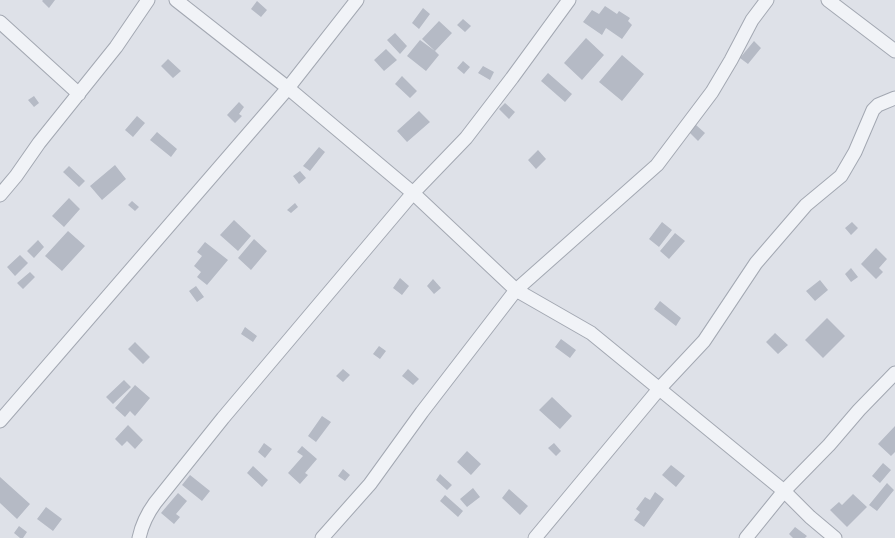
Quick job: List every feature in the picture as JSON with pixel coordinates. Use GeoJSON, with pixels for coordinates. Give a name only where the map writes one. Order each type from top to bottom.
{"type":"FeatureCollection","features":[{"type":"Feature","properties":{"kind":"street"},"geometry":{"type":"LineString","coordinates":[[0,195],[16,176],[39,143],[116,47],[148,0]]}},
{"type":"Feature","properties":{"kind":"street"},"geometry":{"type":"LineString","coordinates":[[176,0],[288,88],[413,193],[516,290],[591,333],[784,490],[810,517],[836,538]]}},
{"type":"Feature","properties":{"kind":"street"},"geometry":{"type":"LineString","coordinates":[[0,421],[288,88],[357,0]]}},
{"type":"Feature","properties":{"kind":"street"},"geometry":{"type":"LineString","coordinates":[[139,538],[147,515],[155,503],[223,418],[413,193],[466,138],[569,0]]}},
{"type":"Feature","properties":{"kind":"street"},"geometry":{"type":"LineString","coordinates":[[322,538],[370,484],[422,412],[516,290],[657,165],[712,92],[752,20],[767,0]]}},
{"type":"Feature","properties":{"kind":"street"},"geometry":{"type":"LineString","coordinates":[[828,0],[895,51]]}},
{"type":"Feature","properties":{"kind":"street"},"geometry":{"type":"LineString","coordinates":[[0,22],[79,94]]}},
{"type":"Feature","properties":{"kind":"street"},"geometry":{"type":"LineString","coordinates":[[535,538],[659,389],[704,341],[756,263],[806,205],[841,176],[855,152],[873,110],[878,105],[895,98]]}},
{"type":"Feature","properties":{"kind":"street"},"geometry":{"type":"LineString","coordinates":[[746,538],[784,490],[830,445],[859,410],[895,374]]}},
{"type":"Feature","properties":{"kind":"building"},"geometry":{"type":"Polygon","coordinates":[[[55,0],[49,8],[42,1],[55,0]]]}},
{"type":"Feature","properties":{"kind":"building"},"geometry":{"type":"Polygon","coordinates":[[[257,1],[267,10],[261,17],[251,9],[257,1]]]}},
{"type":"Feature","properties":{"kind":"building"},"geometry":{"type":"Polygon","coordinates":[[[605,6],[617,14],[619,11],[630,18],[628,21],[632,25],[622,39],[606,28],[602,35],[583,22],[592,10],[599,14],[605,6]]]}},
{"type":"Feature","properties":{"kind":"building"},"geometry":{"type":"Polygon","coordinates":[[[423,8],[430,14],[419,29],[412,23],[423,8]]]}},
{"type":"Feature","properties":{"kind":"building"},"geometry":{"type":"Polygon","coordinates":[[[463,19],[471,26],[465,32],[457,25],[463,19]]]}},
{"type":"Feature","properties":{"kind":"building"},"geometry":{"type":"Polygon","coordinates":[[[439,21],[452,33],[435,51],[422,39],[439,21]]]}},
{"type":"Feature","properties":{"kind":"building"},"geometry":{"type":"Polygon","coordinates":[[[395,33],[407,46],[400,54],[387,40],[395,33]]]}},
{"type":"Feature","properties":{"kind":"building"},"geometry":{"type":"Polygon","coordinates":[[[586,38],[604,55],[582,80],[564,63],[586,38]]]}},
{"type":"Feature","properties":{"kind":"building"},"geometry":{"type":"Polygon","coordinates":[[[420,40],[439,55],[426,71],[407,56],[420,40]]]}},
{"type":"Feature","properties":{"kind":"building"},"geometry":{"type":"Polygon","coordinates":[[[754,41],[761,48],[748,64],[740,58],[754,41]]]}},
{"type":"Feature","properties":{"kind":"building"},"geometry":{"type":"Polygon","coordinates":[[[386,49],[397,60],[384,71],[374,60],[386,49]]]}},
{"type":"Feature","properties":{"kind":"building"},"geometry":{"type":"Polygon","coordinates":[[[622,55],[644,74],[622,101],[599,82],[622,55]]]}},
{"type":"Feature","properties":{"kind":"building"},"geometry":{"type":"Polygon","coordinates":[[[168,59],[181,71],[173,78],[161,66],[168,59]]]}},
{"type":"Feature","properties":{"kind":"building"},"geometry":{"type":"Polygon","coordinates":[[[463,61],[470,67],[464,74],[457,68],[463,61]]]}},
{"type":"Feature","properties":{"kind":"building"},"geometry":{"type":"Polygon","coordinates":[[[483,66],[494,72],[490,80],[478,73],[483,66]]]}},
{"type":"Feature","properties":{"kind":"building"},"geometry":{"type":"Polygon","coordinates":[[[548,73],[572,94],[565,102],[541,81],[548,73]]]}},
{"type":"Feature","properties":{"kind":"building"},"geometry":{"type":"Polygon","coordinates":[[[402,76],[417,91],[410,98],[395,84],[402,76]]]}},
{"type":"Feature","properties":{"kind":"building"},"geometry":{"type":"Polygon","coordinates":[[[34,96],[39,103],[34,107],[28,100],[34,96]]]}},
{"type":"Feature","properties":{"kind":"building"},"geometry":{"type":"Polygon","coordinates":[[[239,102],[244,107],[239,114],[242,116],[235,123],[227,115],[239,102]]]}},
{"type":"Feature","properties":{"kind":"building"},"geometry":{"type":"Polygon","coordinates":[[[505,103],[515,112],[509,119],[499,109],[505,103]]]}},
{"type":"Feature","properties":{"kind":"building"},"geometry":{"type":"Polygon","coordinates":[[[419,111],[430,122],[407,142],[397,131],[419,111]]]}},
{"type":"Feature","properties":{"kind":"building"},"geometry":{"type":"Polygon","coordinates":[[[137,116],[145,123],[133,137],[125,130],[137,116]]]}},
{"type":"Feature","properties":{"kind":"building"},"geometry":{"type":"Polygon","coordinates":[[[696,125],[705,133],[698,141],[690,133],[696,125]]]}},
{"type":"Feature","properties":{"kind":"building"},"geometry":{"type":"Polygon","coordinates":[[[157,132],[177,149],[171,157],[150,140],[157,132]]]}},
{"type":"Feature","properties":{"kind":"building"},"geometry":{"type":"Polygon","coordinates":[[[319,147],[325,152],[310,171],[303,166],[319,147]]]}},
{"type":"Feature","properties":{"kind":"building"},"geometry":{"type":"Polygon","coordinates":[[[538,150],[546,159],[536,169],[528,160],[538,150]]]}},
{"type":"Feature","properties":{"kind":"building"},"geometry":{"type":"Polygon","coordinates":[[[115,165],[126,179],[102,200],[90,186],[115,165]]]}},
{"type":"Feature","properties":{"kind":"building"},"geometry":{"type":"Polygon","coordinates":[[[69,166],[85,181],[79,187],[63,172],[69,166]]]}},
{"type":"Feature","properties":{"kind":"building"},"geometry":{"type":"Polygon","coordinates":[[[300,171],[306,178],[299,184],[293,176],[300,171]]]}},
{"type":"Feature","properties":{"kind":"building"},"geometry":{"type":"Polygon","coordinates":[[[69,198],[80,209],[64,227],[52,216],[69,198]]]}},
{"type":"Feature","properties":{"kind":"building"},"geometry":{"type":"Polygon","coordinates":[[[132,201],[139,207],[135,211],[128,205],[132,201]]]}},
{"type":"Feature","properties":{"kind":"building"},"geometry":{"type":"Polygon","coordinates":[[[295,203],[298,207],[291,213],[287,210],[295,203]]]}},
{"type":"Feature","properties":{"kind":"building"},"geometry":{"type":"Polygon","coordinates":[[[234,220],[251,236],[238,251],[220,235],[234,220]]]}},
{"type":"Feature","properties":{"kind":"building"},"geometry":{"type":"Polygon","coordinates":[[[662,222],[672,230],[659,247],[649,239],[662,222]]]}},
{"type":"Feature","properties":{"kind":"building"},"geometry":{"type":"Polygon","coordinates":[[[852,222],[858,228],[851,235],[845,228],[852,222]]]}},
{"type":"Feature","properties":{"kind":"building"},"geometry":{"type":"Polygon","coordinates":[[[68,231],[85,246],[62,271],[45,256],[68,231]]]}},
{"type":"Feature","properties":{"kind":"building"},"geometry":{"type":"Polygon","coordinates":[[[675,233],[685,241],[669,259],[660,251],[675,233]]]}},
{"type":"Feature","properties":{"kind":"building"},"geometry":{"type":"Polygon","coordinates":[[[254,239],[267,251],[251,270],[238,258],[254,239]]]}},
{"type":"Feature","properties":{"kind":"building"},"geometry":{"type":"Polygon","coordinates":[[[38,240],[44,247],[34,258],[27,251],[38,240]]]}},
{"type":"Feature","properties":{"kind":"building"},"geometry":{"type":"Polygon","coordinates":[[[205,242],[228,260],[207,285],[197,277],[201,272],[194,266],[202,256],[197,252],[205,242]]]}},
{"type":"Feature","properties":{"kind":"building"},"geometry":{"type":"Polygon","coordinates":[[[876,248],[887,259],[879,268],[883,272],[876,279],[861,264],[876,248]]]}},
{"type":"Feature","properties":{"kind":"building"},"geometry":{"type":"Polygon","coordinates":[[[20,255],[28,263],[15,276],[7,267],[20,255]]]}},
{"type":"Feature","properties":{"kind":"building"},"geometry":{"type":"Polygon","coordinates":[[[851,268],[858,277],[851,282],[845,274],[851,268]]]}},
{"type":"Feature","properties":{"kind":"building"},"geometry":{"type":"Polygon","coordinates":[[[30,272],[35,277],[23,289],[17,283],[30,272]]]}},
{"type":"Feature","properties":{"kind":"building"},"geometry":{"type":"Polygon","coordinates":[[[400,278],[409,286],[402,295],[393,288],[400,278]]]}},
{"type":"Feature","properties":{"kind":"building"},"geometry":{"type":"Polygon","coordinates":[[[433,279],[441,288],[434,294],[427,286],[433,279]]]}},
{"type":"Feature","properties":{"kind":"building"},"geometry":{"type":"Polygon","coordinates":[[[820,280],[828,290],[815,301],[806,291],[820,280]]]}},
{"type":"Feature","properties":{"kind":"building"},"geometry":{"type":"Polygon","coordinates":[[[196,286],[204,297],[197,302],[189,291],[196,286]]]}},
{"type":"Feature","properties":{"kind":"building"},"geometry":{"type":"Polygon","coordinates":[[[660,301],[681,318],[676,326],[654,309],[660,301]]]}},
{"type":"Feature","properties":{"kind":"building"},"geometry":{"type":"Polygon","coordinates":[[[827,318],[845,336],[823,358],[805,340],[827,318]]]}},
{"type":"Feature","properties":{"kind":"building"},"geometry":{"type":"Polygon","coordinates":[[[245,327],[257,336],[253,342],[241,334],[245,327]]]}},
{"type":"Feature","properties":{"kind":"building"},"geometry":{"type":"Polygon","coordinates":[[[775,333],[788,345],[778,354],[766,342],[775,333]]]}},
{"type":"Feature","properties":{"kind":"building"},"geometry":{"type":"Polygon","coordinates":[[[561,339],[576,350],[570,358],[555,347],[561,339]]]}},
{"type":"Feature","properties":{"kind":"building"},"geometry":{"type":"Polygon","coordinates":[[[135,342],[150,357],[143,364],[128,349],[135,342]]]}},
{"type":"Feature","properties":{"kind":"building"},"geometry":{"type":"Polygon","coordinates":[[[379,346],[386,351],[380,359],[373,354],[379,346]]]}},
{"type":"Feature","properties":{"kind":"building"},"geometry":{"type":"Polygon","coordinates":[[[343,369],[350,375],[343,382],[336,376],[343,369]]]}},
{"type":"Feature","properties":{"kind":"building"},"geometry":{"type":"Polygon","coordinates":[[[408,369],[419,379],[413,385],[402,376],[408,369]]]}},
{"type":"Feature","properties":{"kind":"building"},"geometry":{"type":"Polygon","coordinates":[[[124,380],[131,387],[113,404],[106,397],[124,380]]]}},
{"type":"Feature","properties":{"kind":"building"},"geometry":{"type":"Polygon","coordinates":[[[135,385],[150,398],[135,416],[130,411],[125,417],[115,408],[135,385]]]}},
{"type":"Feature","properties":{"kind":"building"},"geometry":{"type":"Polygon","coordinates":[[[552,397],[572,416],[560,429],[539,410],[552,397]]]}},
{"type":"Feature","properties":{"kind":"building"},"geometry":{"type":"Polygon","coordinates":[[[322,416],[331,422],[316,442],[308,436],[322,416]]]}},
{"type":"Feature","properties":{"kind":"building"},"geometry":{"type":"Polygon","coordinates":[[[128,425],[143,440],[135,449],[127,441],[122,446],[115,439],[128,425]]]}},
{"type":"Feature","properties":{"kind":"building"},"geometry":{"type":"Polygon","coordinates":[[[895,426],[895,452],[891,456],[878,444],[895,426]]]}},
{"type":"Feature","properties":{"kind":"building"},"geometry":{"type":"Polygon","coordinates":[[[264,443],[272,449],[265,458],[258,452],[264,443]]]}},
{"type":"Feature","properties":{"kind":"building"},"geometry":{"type":"Polygon","coordinates":[[[554,443],[561,451],[556,456],[548,448],[554,443]]]}},
{"type":"Feature","properties":{"kind":"building"},"geometry":{"type":"Polygon","coordinates":[[[302,446],[317,459],[305,473],[308,475],[300,484],[288,473],[303,456],[297,452],[302,446]]]}},
{"type":"Feature","properties":{"kind":"building"},"geometry":{"type":"Polygon","coordinates":[[[467,451],[481,464],[471,475],[457,462],[467,451]]]}},
{"type":"Feature","properties":{"kind":"building"},"geometry":{"type":"Polygon","coordinates":[[[883,463],[891,470],[880,483],[872,476],[883,463]]]}},
{"type":"Feature","properties":{"kind":"building"},"geometry":{"type":"Polygon","coordinates":[[[671,465],[685,476],[676,487],[662,475],[671,465]]]}},
{"type":"Feature","properties":{"kind":"building"},"geometry":{"type":"Polygon","coordinates":[[[253,466],[268,480],[262,487],[247,473],[253,466]]]}},
{"type":"Feature","properties":{"kind":"building"},"geometry":{"type":"Polygon","coordinates":[[[343,469],[350,475],[345,481],[338,476],[343,469]]]}},
{"type":"Feature","properties":{"kind":"building"},"geometry":{"type":"Polygon","coordinates":[[[440,474],[452,485],[447,490],[436,480],[440,474]]]}},
{"type":"Feature","properties":{"kind":"building"},"geometry":{"type":"Polygon","coordinates":[[[190,475],[210,491],[202,501],[182,485],[190,475]]]}},
{"type":"Feature","properties":{"kind":"building"},"geometry":{"type":"Polygon","coordinates":[[[0,477],[30,504],[17,519],[0,503],[0,477]]]}},
{"type":"Feature","properties":{"kind":"building"},"geometry":{"type":"Polygon","coordinates":[[[887,483],[894,490],[877,511],[869,505],[887,483]]]}},
{"type":"Feature","properties":{"kind":"building"},"geometry":{"type":"Polygon","coordinates":[[[473,488],[480,497],[467,507],[460,499],[473,488]]]}},
{"type":"Feature","properties":{"kind":"building"},"geometry":{"type":"Polygon","coordinates":[[[509,489],[528,506],[520,515],[502,498],[509,489]]]}},
{"type":"Feature","properties":{"kind":"building"},"geometry":{"type":"Polygon","coordinates":[[[655,492],[664,499],[644,527],[634,520],[640,512],[636,509],[645,497],[650,500],[655,492]]]}},
{"type":"Feature","properties":{"kind":"building"},"geometry":{"type":"Polygon","coordinates":[[[178,493],[187,501],[176,514],[180,517],[174,524],[161,513],[178,493]]]}},
{"type":"Feature","properties":{"kind":"building"},"geometry":{"type":"Polygon","coordinates":[[[853,494],[867,507],[847,527],[830,510],[839,502],[842,505],[853,494]]]}},
{"type":"Feature","properties":{"kind":"building"},"geometry":{"type":"Polygon","coordinates":[[[445,495],[463,511],[458,517],[440,501],[445,495]]]}},
{"type":"Feature","properties":{"kind":"building"},"geometry":{"type":"Polygon","coordinates":[[[46,507],[62,519],[53,531],[37,519],[46,507]]]}},
{"type":"Feature","properties":{"kind":"building"},"geometry":{"type":"Polygon","coordinates":[[[19,526],[27,532],[23,538],[20,538],[14,533],[19,526]]]}},
{"type":"Feature","properties":{"kind":"building"},"geometry":{"type":"Polygon","coordinates":[[[795,527],[807,536],[805,538],[793,538],[789,534],[795,527]]]}}]}
